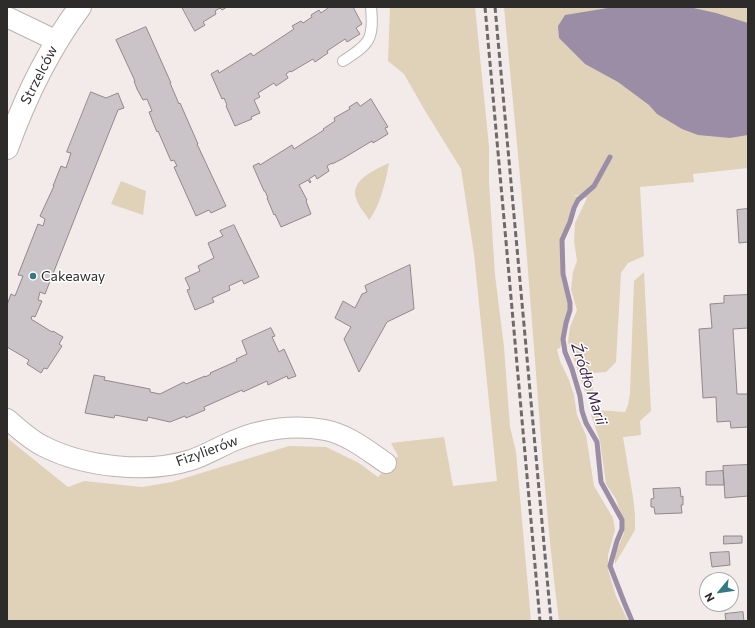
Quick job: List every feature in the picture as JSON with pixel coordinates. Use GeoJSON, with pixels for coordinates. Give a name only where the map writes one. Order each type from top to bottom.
{"type":"FeatureCollection","features":[{"type":"Feature","properties":{"kind":"street","name":"Strzelców"},"geometry":{"type":"LineString","coordinates":[[7,148],[30,91],[40,71],[57,41],[80,7]]}},
{"type":"Feature","properties":{"kind":"street"},"geometry":{"type":"LineString","coordinates":[[7,17],[57,41]]}},
{"type":"Feature","properties":{"kind":"street","name":"Fizylierów"},"geometry":{"type":"LineString","coordinates":[[7,419],[42,446],[61,454],[79,460],[126,467],[150,466],[190,460],[258,432],[307,427],[326,430],[350,439],[386,463]]}},
{"type":"Feature","properties":{"kind":"lane"},"geometry":{"type":"LineString","coordinates":[[343,61],[354,55],[370,39],[373,26],[371,7]]}},
{"type":"Feature","properties":{"kind":"shaded area"},"geometry":{"type":"Polygon","coordinates":[[[390,7],[475,7],[489,147],[489,182],[495,275],[504,347],[510,427],[516,452],[531,621],[7,621],[7,438],[68,487],[84,481],[142,487],[172,482],[289,446],[326,447],[359,463],[378,477],[398,456],[391,443],[444,437],[453,486],[497,481],[474,254],[461,169],[404,74],[388,61],[390,7]]]}},
{"type":"Feature","properties":{"kind":"shaded area"},"geometry":{"type":"Polygon","coordinates":[[[504,7],[748,7],[748,168],[693,174],[694,182],[640,187],[644,256],[628,263],[621,273],[616,362],[606,372],[593,373],[593,394],[586,395],[568,342],[570,327],[577,310],[571,290],[573,272],[577,261],[574,241],[575,223],[587,198],[572,194],[581,198],[574,208],[562,240],[563,274],[570,303],[570,310],[560,348],[557,349],[560,361],[574,395],[577,415],[586,435],[594,486],[613,518],[615,530],[608,555],[608,570],[616,596],[628,621],[559,621],[546,500],[524,224],[504,7]]]}},
{"type":"Feature","properties":{"kind":"shaded area"},"geometry":{"type":"Polygon","coordinates":[[[614,7],[689,7],[716,13],[748,23],[748,135],[730,138],[698,135],[682,129],[657,114],[649,105],[618,82],[585,64],[559,38],[558,26],[565,15],[614,7]]]}},
{"type":"Feature","properties":{"kind":"shaded area"},"geometry":{"type":"Polygon","coordinates":[[[389,163],[379,201],[373,215],[369,220],[357,201],[355,192],[357,186],[365,176],[389,163]]]}},
{"type":"Feature","properties":{"kind":"shaded area"},"geometry":{"type":"Polygon","coordinates":[[[121,181],[146,191],[143,215],[111,204],[121,181]]]}},
{"type":"Feature","properties":{"kind":"shaded area"},"geometry":{"type":"Polygon","coordinates":[[[644,272],[651,411],[640,421],[641,435],[623,437],[633,497],[635,530],[615,564],[615,555],[624,533],[624,524],[616,499],[606,484],[600,441],[591,415],[596,410],[625,412],[628,405],[630,393],[634,281],[644,272]]]}},
{"type":"Feature","properties":{"kind":"building"},"geometry":{"type":"Polygon","coordinates":[[[182,7],[227,7],[222,10],[220,8],[215,11],[216,14],[203,22],[205,25],[195,31],[182,7]]]}},
{"type":"Feature","properties":{"kind":"building"},"geometry":{"type":"Polygon","coordinates":[[[328,7],[353,7],[362,24],[356,28],[360,34],[347,42],[345,39],[327,51],[328,53],[315,62],[313,59],[291,72],[290,71],[286,74],[288,78],[276,86],[274,83],[258,93],[260,97],[254,100],[260,113],[251,117],[252,119],[235,126],[224,98],[222,99],[211,74],[218,70],[219,73],[251,53],[253,56],[294,29],[292,26],[301,21],[303,23],[312,17],[311,15],[319,10],[321,13],[328,7]]]}},
{"type":"Feature","properties":{"kind":"building"},"geometry":{"type":"Polygon","coordinates":[[[146,27],[179,104],[180,103],[226,206],[211,213],[209,210],[196,216],[174,167],[177,166],[174,160],[171,161],[154,125],[149,112],[152,111],[147,99],[143,100],[137,89],[135,81],[116,40],[146,27]]]}},
{"type":"Feature","properties":{"kind":"building"},"geometry":{"type":"Polygon","coordinates":[[[91,92],[106,98],[118,93],[124,108],[118,110],[45,294],[40,292],[38,300],[42,301],[35,317],[32,316],[31,319],[63,337],[59,344],[62,346],[47,369],[44,368],[41,373],[27,364],[29,360],[7,347],[7,305],[11,294],[15,296],[23,276],[18,275],[38,224],[43,226],[45,219],[40,216],[54,186],[61,166],[66,168],[71,153],[67,152],[91,92]]]}},
{"type":"Feature","properties":{"kind":"building"},"geometry":{"type":"Polygon","coordinates":[[[371,99],[388,127],[385,128],[388,134],[373,143],[372,141],[327,166],[329,171],[317,179],[315,175],[309,179],[311,182],[310,183],[308,180],[299,185],[307,200],[306,201],[311,214],[281,227],[275,214],[274,215],[253,166],[259,163],[260,165],[292,145],[294,149],[324,130],[323,129],[335,121],[334,118],[350,109],[349,107],[357,102],[360,106],[371,99]]]}},
{"type":"Feature","properties":{"kind":"building"},"geometry":{"type":"Polygon","coordinates":[[[748,209],[748,242],[739,243],[737,210],[748,209]]]}},
{"type":"Feature","properties":{"kind":"building"},"geometry":{"type":"Polygon","coordinates":[[[234,225],[259,277],[244,284],[242,280],[229,286],[230,290],[212,298],[214,302],[195,310],[187,290],[190,289],[185,278],[200,271],[198,266],[214,258],[208,243],[223,236],[220,231],[234,225]]]}},
{"type":"Feature","properties":{"kind":"building"},"geometry":{"type":"Polygon","coordinates":[[[410,265],[414,309],[387,322],[359,372],[344,339],[351,327],[335,318],[343,301],[355,308],[362,294],[367,292],[365,286],[410,265]]]}},
{"type":"Feature","properties":{"kind":"building"},"geometry":{"type":"Polygon","coordinates":[[[748,295],[748,328],[733,329],[737,394],[748,394],[748,427],[731,428],[730,421],[717,422],[716,397],[703,398],[699,329],[712,328],[710,304],[724,303],[724,296],[748,295]]]}},
{"type":"Feature","properties":{"kind":"building"},"geometry":{"type":"Polygon","coordinates":[[[271,328],[275,336],[272,337],[279,352],[284,349],[296,376],[288,379],[287,376],[268,385],[267,381],[243,392],[242,390],[204,407],[205,410],[186,418],[185,416],[170,422],[148,417],[147,421],[115,415],[114,418],[85,413],[94,375],[105,377],[104,380],[150,389],[150,392],[160,394],[184,382],[186,384],[205,377],[211,374],[210,373],[237,361],[236,359],[247,354],[242,341],[271,328]]]}},
{"type":"Feature","properties":{"kind":"building"},"geometry":{"type":"Polygon","coordinates":[[[748,465],[748,496],[725,498],[723,466],[748,465]]]}},
{"type":"Feature","properties":{"kind":"building"},"geometry":{"type":"Polygon","coordinates":[[[723,471],[724,485],[706,485],[706,472],[723,471]]]}},
{"type":"Feature","properties":{"kind":"building"},"geometry":{"type":"Polygon","coordinates":[[[680,488],[681,497],[683,496],[683,505],[681,505],[682,513],[655,514],[654,507],[651,507],[651,499],[654,498],[653,489],[680,488]]]}},
{"type":"Feature","properties":{"kind":"building"},"geometry":{"type":"Polygon","coordinates":[[[724,536],[742,536],[742,543],[724,544],[724,536]]]}},
{"type":"Feature","properties":{"kind":"building"},"geometry":{"type":"Polygon","coordinates":[[[729,552],[730,565],[712,567],[710,553],[729,552]]]}},
{"type":"Feature","properties":{"kind":"building"},"geometry":{"type":"Polygon","coordinates":[[[743,612],[744,621],[726,621],[725,614],[743,612]]]}},
{"type":"Feature","properties":{"kind":"waterway","name":"Źródło Marii"},"geometry":{"type":"LineString","coordinates":[[610,157],[594,186],[578,200],[562,240],[563,274],[570,303],[570,310],[563,339],[565,352],[580,396],[582,411],[586,423],[597,442],[601,482],[622,520],[622,529],[610,566],[632,621]]}},
{"type":"Feature","properties":{"kind":"railway"},"geometry":{"type":"LineString","coordinates":[[485,7],[540,621]]}},
{"type":"Feature","properties":{"kind":"railway"},"geometry":{"type":"LineString","coordinates":[[495,7],[551,621]]}},
{"type":"Feature","properties":{"kind":"place","name":"Cakeaway"},"geometry":{"type":"Point","coordinates":[33,276]}}]}
